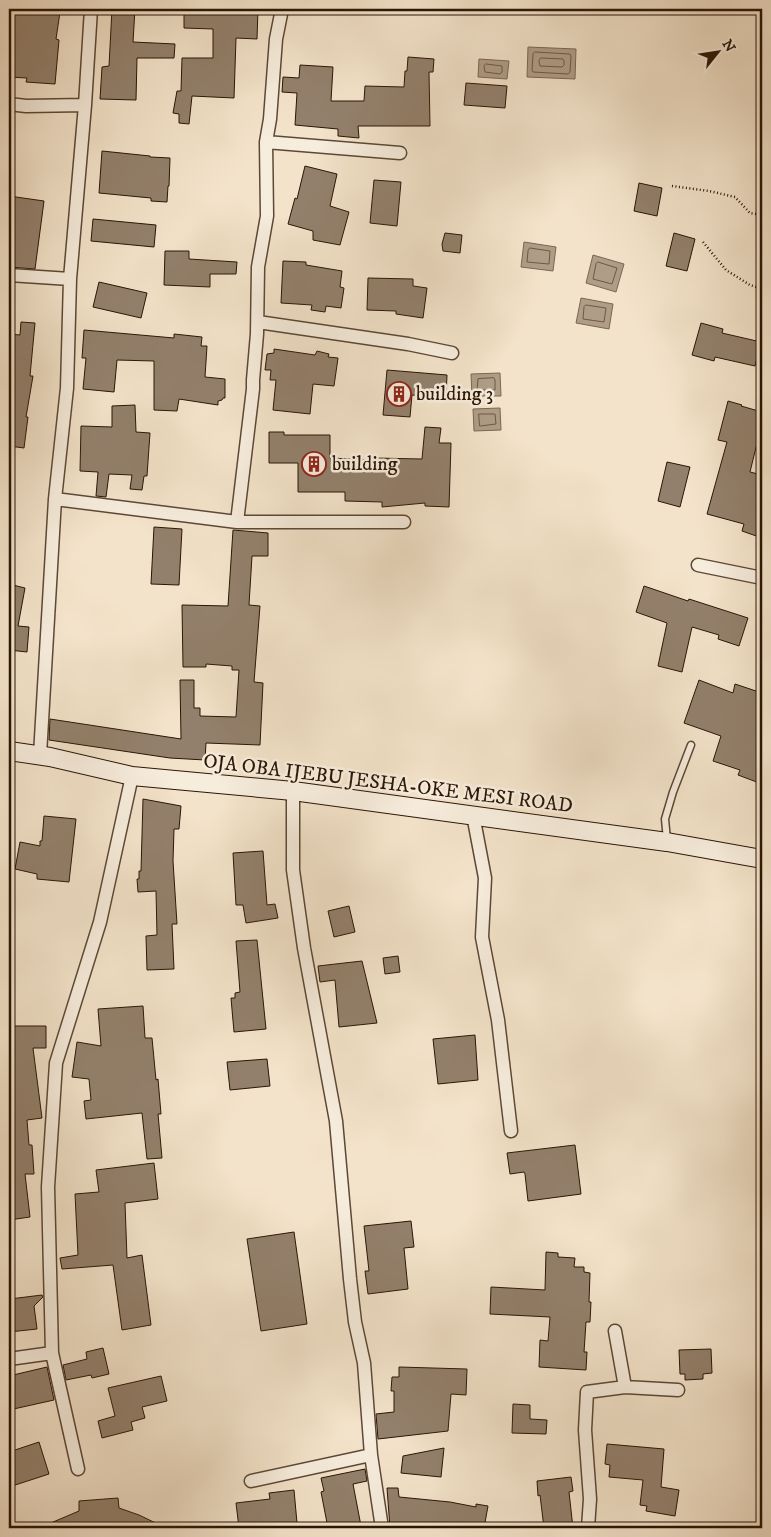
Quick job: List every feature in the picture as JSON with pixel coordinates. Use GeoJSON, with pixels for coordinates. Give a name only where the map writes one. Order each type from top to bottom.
{"type":"FeatureCollection","features":[{"type":"Feature","properties":{"kind":"main road","name":"OJA OBA IJEBU JESHA-OKE MESI ROAD"},"geometry":{"type":"LineString","coordinates":[[9,750],[40,755],[132,776],[293,790],[667,842],[762,859]]}},
{"type":"Feature","properties":{"kind":"street"},"geometry":{"type":"LineString","coordinates":[[40,755],[55,499],[67,388],[70,279],[85,106],[91,9]]}},
{"type":"Feature","properties":{"kind":"street"},"geometry":{"type":"LineString","coordinates":[[237,522],[253,389],[258,322],[258,266],[267,216],[266,142],[270,119],[276,39],[282,9]]}},
{"type":"Feature","properties":{"kind":"street"},"geometry":{"type":"LineString","coordinates":[[9,104],[26,106],[85,106]]}},
{"type":"Feature","properties":{"kind":"street"},"geometry":{"type":"LineString","coordinates":[[266,142],[400,153]]}},
{"type":"Feature","properties":{"kind":"street"},"geometry":{"type":"LineString","coordinates":[[9,276],[70,279]]}},
{"type":"Feature","properties":{"kind":"street"},"geometry":{"type":"LineString","coordinates":[[258,322],[408,344],[452,354]]}},
{"type":"Feature","properties":{"kind":"street"},"geometry":{"type":"LineString","coordinates":[[55,499],[237,522],[404,522]]}},
{"type":"Feature","properties":{"kind":"street"},"geometry":{"type":"LineString","coordinates":[[698,564],[762,578]]}},
{"type":"Feature","properties":{"kind":"street"},"geometry":{"type":"LineString","coordinates":[[78,1469],[52,1353],[48,1187],[56,1063],[100,922],[132,776]]}},
{"type":"Feature","properties":{"kind":"street"},"geometry":{"type":"LineString","coordinates":[[293,790],[293,870],[306,958],[336,1121],[355,1322],[364,1363],[371,1455],[382,1528]]}},
{"type":"Feature","properties":{"kind":"street"},"geometry":{"type":"LineString","coordinates":[[473,815],[485,878],[482,937],[498,1020],[512,1131]]}},
{"type":"Feature","properties":{"kind":"street"},"geometry":{"type":"LineString","coordinates":[[615,1331],[625,1387]]}},
{"type":"Feature","properties":{"kind":"street"},"geometry":{"type":"LineString","coordinates":[[9,1359],[52,1353]]}},
{"type":"Feature","properties":{"kind":"street"},"geometry":{"type":"LineString","coordinates":[[588,1528],[590,1500],[585,1430],[587,1392],[625,1387],[678,1390]]}},
{"type":"Feature","properties":{"kind":"street"},"geometry":{"type":"LineString","coordinates":[[251,1482],[371,1455]]}},
{"type":"Feature","properties":{"kind":"lane"},"geometry":{"type":"LineString","coordinates":[[667,842],[665,819],[691,745]]}},
{"type":"Feature","properties":{"kind":"path"},"geometry":{"type":"LineString","coordinates":[[672,186],[735,197],[750,213],[762,215]]}},
{"type":"Feature","properties":{"kind":"path"},"geometry":{"type":"LineString","coordinates":[[704,242],[726,270],[750,285],[762,289]]}},
{"type":"Feature","properties":{"kind":"water"},"geometry":{"type":"Polygon","coordinates":[[[528,47],[576,49],[575,79],[527,77],[528,47]]]}},
{"type":"Feature","properties":{"kind":"water"},"geometry":{"type":"Polygon","coordinates":[[[479,59],[509,61],[507,79],[478,77],[479,59]]]}},
{"type":"Feature","properties":{"kind":"water"},"geometry":{"type":"Polygon","coordinates":[[[524,242],[556,247],[553,271],[521,267],[524,242]]]}},
{"type":"Feature","properties":{"kind":"water"},"geometry":{"type":"Polygon","coordinates":[[[593,255],[624,264],[616,292],[586,283],[593,255]]]}},
{"type":"Feature","properties":{"kind":"water"},"geometry":{"type":"Polygon","coordinates":[[[581,298],[613,304],[609,329],[576,323],[581,298]]]}},
{"type":"Feature","properties":{"kind":"water"},"geometry":{"type":"Polygon","coordinates":[[[500,373],[501,396],[472,396],[471,374],[500,373]]]}},
{"type":"Feature","properties":{"kind":"water"},"geometry":{"type":"Polygon","coordinates":[[[500,408],[501,430],[474,431],[473,409],[500,408]]]}},
{"type":"Feature","properties":{"kind":"building"},"geometry":{"type":"Polygon","coordinates":[[[9,9],[60,12],[56,39],[59,40],[55,84],[26,82],[27,78],[9,77],[9,9]]]}},
{"type":"Feature","properties":{"kind":"building"},"geometry":{"type":"Polygon","coordinates":[[[112,9],[135,9],[133,42],[175,44],[174,58],[137,58],[136,100],[100,99],[102,67],[109,66],[112,9]]]}},
{"type":"Feature","properties":{"kind":"building"},"geometry":{"type":"Polygon","coordinates":[[[184,9],[258,9],[257,39],[236,38],[234,98],[192,96],[189,124],[179,123],[179,114],[173,113],[177,91],[181,91],[182,58],[213,58],[213,29],[184,28],[184,9]]]}},
{"type":"Feature","properties":{"kind":"building"},"geometry":{"type":"Polygon","coordinates":[[[408,57],[434,59],[433,72],[429,72],[430,126],[358,126],[359,138],[338,136],[338,129],[295,125],[297,93],[282,92],[283,77],[299,78],[300,65],[333,67],[331,101],[364,101],[365,86],[404,87],[408,57]]]}},
{"type":"Feature","properties":{"kind":"building"},"geometry":{"type":"Polygon","coordinates":[[[466,83],[507,86],[505,108],[464,105],[466,83]]]}},
{"type":"Feature","properties":{"kind":"building"},"geometry":{"type":"Polygon","coordinates":[[[102,151],[170,158],[167,202],[151,201],[151,198],[99,193],[102,151]]]}},
{"type":"Feature","properties":{"kind":"building"},"geometry":{"type":"Polygon","coordinates":[[[305,166],[337,174],[330,206],[349,212],[340,245],[313,240],[313,231],[288,224],[295,198],[297,199],[305,166]]]}},
{"type":"Feature","properties":{"kind":"building"},"geometry":{"type":"Polygon","coordinates":[[[374,180],[401,182],[397,226],[370,223],[374,180]]]}},
{"type":"Feature","properties":{"kind":"building"},"geometry":{"type":"Polygon","coordinates":[[[639,183],[662,188],[657,216],[634,211],[639,183]]]}},
{"type":"Feature","properties":{"kind":"building"},"geometry":{"type":"Polygon","coordinates":[[[9,196],[44,201],[35,269],[9,267],[14,230],[9,229],[9,196]]]}},
{"type":"Feature","properties":{"kind":"building"},"geometry":{"type":"Polygon","coordinates":[[[93,219],[156,225],[154,247],[91,241],[93,219]]]}},
{"type":"Feature","properties":{"kind":"building"},"geometry":{"type":"Polygon","coordinates":[[[445,233],[462,235],[460,253],[443,251],[442,244],[445,233]]]}},
{"type":"Feature","properties":{"kind":"building"},"geometry":{"type":"Polygon","coordinates":[[[674,233],[695,239],[687,271],[666,266],[674,233]]]}},
{"type":"Feature","properties":{"kind":"building"},"geometry":{"type":"Polygon","coordinates":[[[165,251],[189,251],[189,259],[237,262],[236,274],[210,274],[210,287],[164,285],[165,251]]]}},
{"type":"Feature","properties":{"kind":"building"},"geometry":{"type":"Polygon","coordinates":[[[283,261],[306,262],[306,265],[342,271],[340,287],[344,288],[341,308],[326,306],[325,312],[311,310],[312,305],[281,303],[283,261]]]}},
{"type":"Feature","properties":{"kind":"building"},"geometry":{"type":"Polygon","coordinates":[[[368,278],[413,279],[413,286],[427,288],[423,318],[396,314],[396,311],[367,310],[368,278]]]}},
{"type":"Feature","properties":{"kind":"building"},"geometry":{"type":"Polygon","coordinates":[[[99,282],[147,293],[141,318],[93,307],[99,282]]]}},
{"type":"Feature","properties":{"kind":"building"},"geometry":{"type":"Polygon","coordinates":[[[21,322],[35,323],[30,376],[33,376],[26,417],[28,417],[24,448],[9,446],[9,334],[20,335],[21,322]]]}},
{"type":"Feature","properties":{"kind":"building"},"geometry":{"type":"Polygon","coordinates":[[[701,323],[723,329],[722,333],[761,342],[755,366],[715,357],[714,361],[692,355],[701,323]]]}},
{"type":"Feature","properties":{"kind":"building"},"geometry":{"type":"Polygon","coordinates":[[[84,330],[174,338],[174,334],[202,337],[201,346],[207,346],[205,377],[225,379],[225,398],[218,401],[218,405],[179,399],[177,411],[154,410],[154,361],[117,360],[114,392],[83,389],[86,358],[82,358],[84,330]]]}},
{"type":"Feature","properties":{"kind":"building"},"geometry":{"type":"Polygon","coordinates":[[[274,349],[315,355],[317,351],[329,354],[328,357],[338,358],[334,386],[313,384],[310,414],[273,410],[276,380],[270,380],[271,370],[265,370],[267,354],[274,353],[274,349]]]}},
{"type":"Feature","properties":{"kind":"building","name":"building 3"},"geometry":{"type":"Polygon","coordinates":[[[387,370],[447,375],[446,398],[412,395],[410,417],[383,415],[387,370]]]}},
{"type":"Feature","properties":{"kind":"building"},"geometry":{"type":"Polygon","coordinates":[[[728,401],[762,412],[750,472],[762,475],[759,491],[762,492],[762,538],[742,531],[744,524],[707,514],[727,442],[718,440],[728,401]]]}},
{"type":"Feature","properties":{"kind":"building"},"geometry":{"type":"Polygon","coordinates":[[[135,405],[136,432],[150,433],[147,476],[144,476],[142,490],[130,489],[132,475],[109,474],[106,497],[96,496],[98,472],[80,471],[81,426],[112,427],[112,406],[135,405]]]}},
{"type":"Feature","properties":{"kind":"building"},"geometry":{"type":"Polygon","coordinates":[[[425,427],[441,428],[439,443],[451,443],[449,507],[425,506],[425,503],[382,507],[382,502],[345,501],[345,492],[298,492],[298,463],[269,463],[269,432],[284,432],[284,435],[330,435],[330,458],[375,460],[375,458],[422,459],[425,427]]]}},
{"type":"Feature","properties":{"kind":"building"},"geometry":{"type":"Polygon","coordinates":[[[667,462],[690,467],[680,507],[658,501],[667,462]]]}},
{"type":"Feature","properties":{"kind":"building"},"geometry":{"type":"Polygon","coordinates":[[[154,527],[182,529],[179,585],[151,584],[154,527]]]}},
{"type":"Feature","properties":{"kind":"building"},"geometry":{"type":"Polygon","coordinates":[[[233,530],[268,533],[268,556],[252,556],[249,605],[260,606],[254,682],[263,683],[260,745],[206,743],[205,760],[170,758],[49,740],[50,719],[181,739],[180,680],[194,680],[194,708],[200,708],[200,716],[236,717],[239,670],[232,670],[232,666],[206,664],[206,667],[183,667],[182,605],[228,606],[233,530]]]}},
{"type":"Feature","properties":{"kind":"building"},"geometry":{"type":"Polygon","coordinates":[[[9,584],[25,588],[18,626],[29,627],[27,652],[9,650],[9,584]]]}},
{"type":"Feature","properties":{"kind":"building"},"geometry":{"type":"Polygon","coordinates":[[[644,586],[748,618],[739,646],[718,639],[719,635],[692,627],[682,672],[658,666],[667,623],[636,612],[644,586]]]}},
{"type":"Feature","properties":{"kind":"building"},"geometry":{"type":"Polygon","coordinates":[[[699,680],[733,693],[735,684],[762,693],[762,784],[738,775],[740,770],[713,761],[721,736],[684,723],[699,680]]]}},
{"type":"Feature","properties":{"kind":"building"},"geometry":{"type":"Polygon","coordinates":[[[143,799],[181,806],[179,829],[174,829],[173,861],[177,924],[172,924],[174,969],[147,970],[146,936],[157,935],[156,891],[138,892],[137,879],[139,879],[139,871],[141,871],[143,799]]]}},
{"type":"Feature","properties":{"kind":"building"},"geometry":{"type":"Polygon","coordinates":[[[44,816],[76,819],[69,882],[37,879],[37,874],[15,869],[20,842],[40,846],[44,816]]]}},
{"type":"Feature","properties":{"kind":"building"},"geometry":{"type":"Polygon","coordinates":[[[263,851],[267,905],[275,904],[278,918],[246,923],[243,905],[236,905],[233,853],[263,851]]]}},
{"type":"Feature","properties":{"kind":"building"},"geometry":{"type":"Polygon","coordinates":[[[349,906],[355,932],[334,937],[328,911],[349,906]]]}},
{"type":"Feature","properties":{"kind":"building"},"geometry":{"type":"Polygon","coordinates":[[[257,940],[266,1029],[234,1032],[231,998],[235,998],[235,993],[240,992],[236,941],[257,940]]]}},
{"type":"Feature","properties":{"kind":"building"},"geometry":{"type":"Polygon","coordinates":[[[398,956],[400,972],[385,974],[383,958],[398,956]]]}},
{"type":"Feature","properties":{"kind":"building"},"geometry":{"type":"Polygon","coordinates":[[[362,961],[377,1023],[339,1027],[335,980],[320,982],[318,966],[362,961]]]}},
{"type":"Feature","properties":{"kind":"building"},"geometry":{"type":"Polygon","coordinates":[[[143,1006],[145,1038],[152,1038],[156,1080],[158,1079],[161,1114],[158,1114],[162,1158],[147,1159],[142,1113],[86,1119],[84,1101],[91,1100],[89,1079],[72,1077],[77,1042],[101,1046],[98,1009],[143,1006]]]}},
{"type":"Feature","properties":{"kind":"building"},"geometry":{"type":"Polygon","coordinates":[[[11,1026],[46,1026],[46,1048],[33,1048],[42,1118],[27,1120],[29,1145],[32,1145],[34,1174],[25,1174],[30,1217],[9,1220],[9,1060],[11,1060],[11,1026]]]}},
{"type":"Feature","properties":{"kind":"building"},"geometry":{"type":"Polygon","coordinates":[[[475,1035],[478,1080],[438,1084],[433,1039],[475,1035]]]}},
{"type":"Feature","properties":{"kind":"building"},"geometry":{"type":"Polygon","coordinates":[[[267,1059],[270,1086],[230,1090],[227,1062],[267,1059]]]}},
{"type":"Feature","properties":{"kind":"building"},"geometry":{"type":"Polygon","coordinates":[[[575,1145],[581,1194],[528,1201],[525,1174],[524,1172],[510,1174],[507,1153],[575,1145]]]}},
{"type":"Feature","properties":{"kind":"building"},"geometry":{"type":"Polygon","coordinates":[[[154,1163],[158,1199],[125,1203],[127,1258],[142,1255],[151,1325],[122,1330],[113,1265],[62,1269],[60,1258],[78,1255],[75,1194],[99,1192],[96,1170],[154,1163]]]}},
{"type":"Feature","properties":{"kind":"building"},"geometry":{"type":"Polygon","coordinates":[[[411,1221],[414,1247],[404,1248],[408,1289],[368,1294],[365,1271],[369,1271],[364,1226],[411,1221]]]}},
{"type":"Feature","properties":{"kind":"building"},"geometry":{"type":"Polygon","coordinates":[[[294,1232],[307,1324],[261,1331],[247,1239],[294,1232]]]}},
{"type":"Feature","properties":{"kind":"building"},"geometry":{"type":"Polygon","coordinates":[[[546,1252],[558,1253],[558,1257],[575,1258],[574,1267],[584,1267],[584,1272],[590,1273],[590,1322],[586,1322],[584,1352],[587,1352],[586,1370],[539,1367],[540,1340],[548,1341],[550,1317],[490,1314],[491,1287],[545,1290],[546,1252]]]}},
{"type":"Feature","properties":{"kind":"building"},"geometry":{"type":"Polygon","coordinates":[[[42,1295],[43,1297],[34,1306],[37,1329],[9,1332],[10,1299],[42,1295]]]}},
{"type":"Feature","properties":{"kind":"building"},"geometry":{"type":"Polygon","coordinates":[[[103,1348],[109,1374],[92,1378],[91,1375],[66,1380],[63,1365],[87,1359],[86,1352],[103,1348]]]}},
{"type":"Feature","properties":{"kind":"building"},"geometry":{"type":"Polygon","coordinates":[[[711,1349],[712,1373],[703,1374],[703,1379],[685,1380],[685,1374],[680,1374],[679,1350],[711,1349]]]}},
{"type":"Feature","properties":{"kind":"building"},"geometry":{"type":"Polygon","coordinates":[[[47,1367],[54,1400],[9,1410],[9,1376],[47,1367]]]}},
{"type":"Feature","properties":{"kind":"building"},"geometry":{"type":"Polygon","coordinates":[[[399,1367],[467,1369],[466,1395],[451,1394],[448,1431],[378,1439],[376,1414],[394,1412],[394,1391],[391,1391],[392,1377],[399,1377],[399,1367]]]}},
{"type":"Feature","properties":{"kind":"building"},"geometry":{"type":"Polygon","coordinates":[[[161,1376],[167,1401],[142,1407],[145,1418],[131,1422],[133,1430],[102,1438],[98,1421],[115,1416],[108,1388],[161,1376]]]}},
{"type":"Feature","properties":{"kind":"building"},"geometry":{"type":"Polygon","coordinates":[[[513,1404],[530,1405],[530,1419],[547,1420],[546,1434],[512,1433],[513,1404]]]}},
{"type":"Feature","properties":{"kind":"building"},"geometry":{"type":"Polygon","coordinates":[[[39,1442],[49,1474],[9,1487],[9,1452],[39,1442]]]}},
{"type":"Feature","properties":{"kind":"building"},"geometry":{"type":"Polygon","coordinates":[[[607,1444],[664,1449],[661,1487],[679,1490],[675,1516],[646,1511],[647,1506],[640,1505],[643,1480],[609,1477],[610,1465],[605,1464],[607,1444]]]}},
{"type":"Feature","properties":{"kind":"building"},"geometry":{"type":"Polygon","coordinates":[[[444,1448],[441,1477],[401,1473],[403,1456],[444,1448]]]}},
{"type":"Feature","properties":{"kind":"building"},"geometry":{"type":"Polygon","coordinates":[[[365,1469],[367,1481],[353,1484],[361,1526],[328,1528],[321,1492],[324,1491],[321,1478],[365,1469]]]}},
{"type":"Feature","properties":{"kind":"building"},"geometry":{"type":"Polygon","coordinates":[[[571,1477],[573,1491],[569,1492],[573,1528],[544,1528],[537,1481],[571,1477]]]}},
{"type":"Feature","properties":{"kind":"building"},"geometry":{"type":"Polygon","coordinates":[[[387,1488],[398,1488],[399,1497],[450,1502],[476,1507],[476,1504],[488,1506],[484,1528],[390,1528],[387,1488]]]}},
{"type":"Feature","properties":{"kind":"building"},"geometry":{"type":"Polygon","coordinates":[[[294,1490],[297,1523],[264,1526],[265,1528],[239,1528],[236,1503],[270,1499],[269,1493],[294,1490]]]}},
{"type":"Feature","properties":{"kind":"building"},"geometry":{"type":"Polygon","coordinates":[[[118,1498],[119,1508],[166,1528],[39,1528],[79,1511],[79,1501],[118,1498]]]}},
{"type":"Feature","properties":{"kind":"place","name":"building 3"},"geometry":{"type":"Point","coordinates":[399,394]}},
{"type":"Feature","properties":{"kind":"place","name":"building"},"geometry":{"type":"Point","coordinates":[314,464]}}]}
